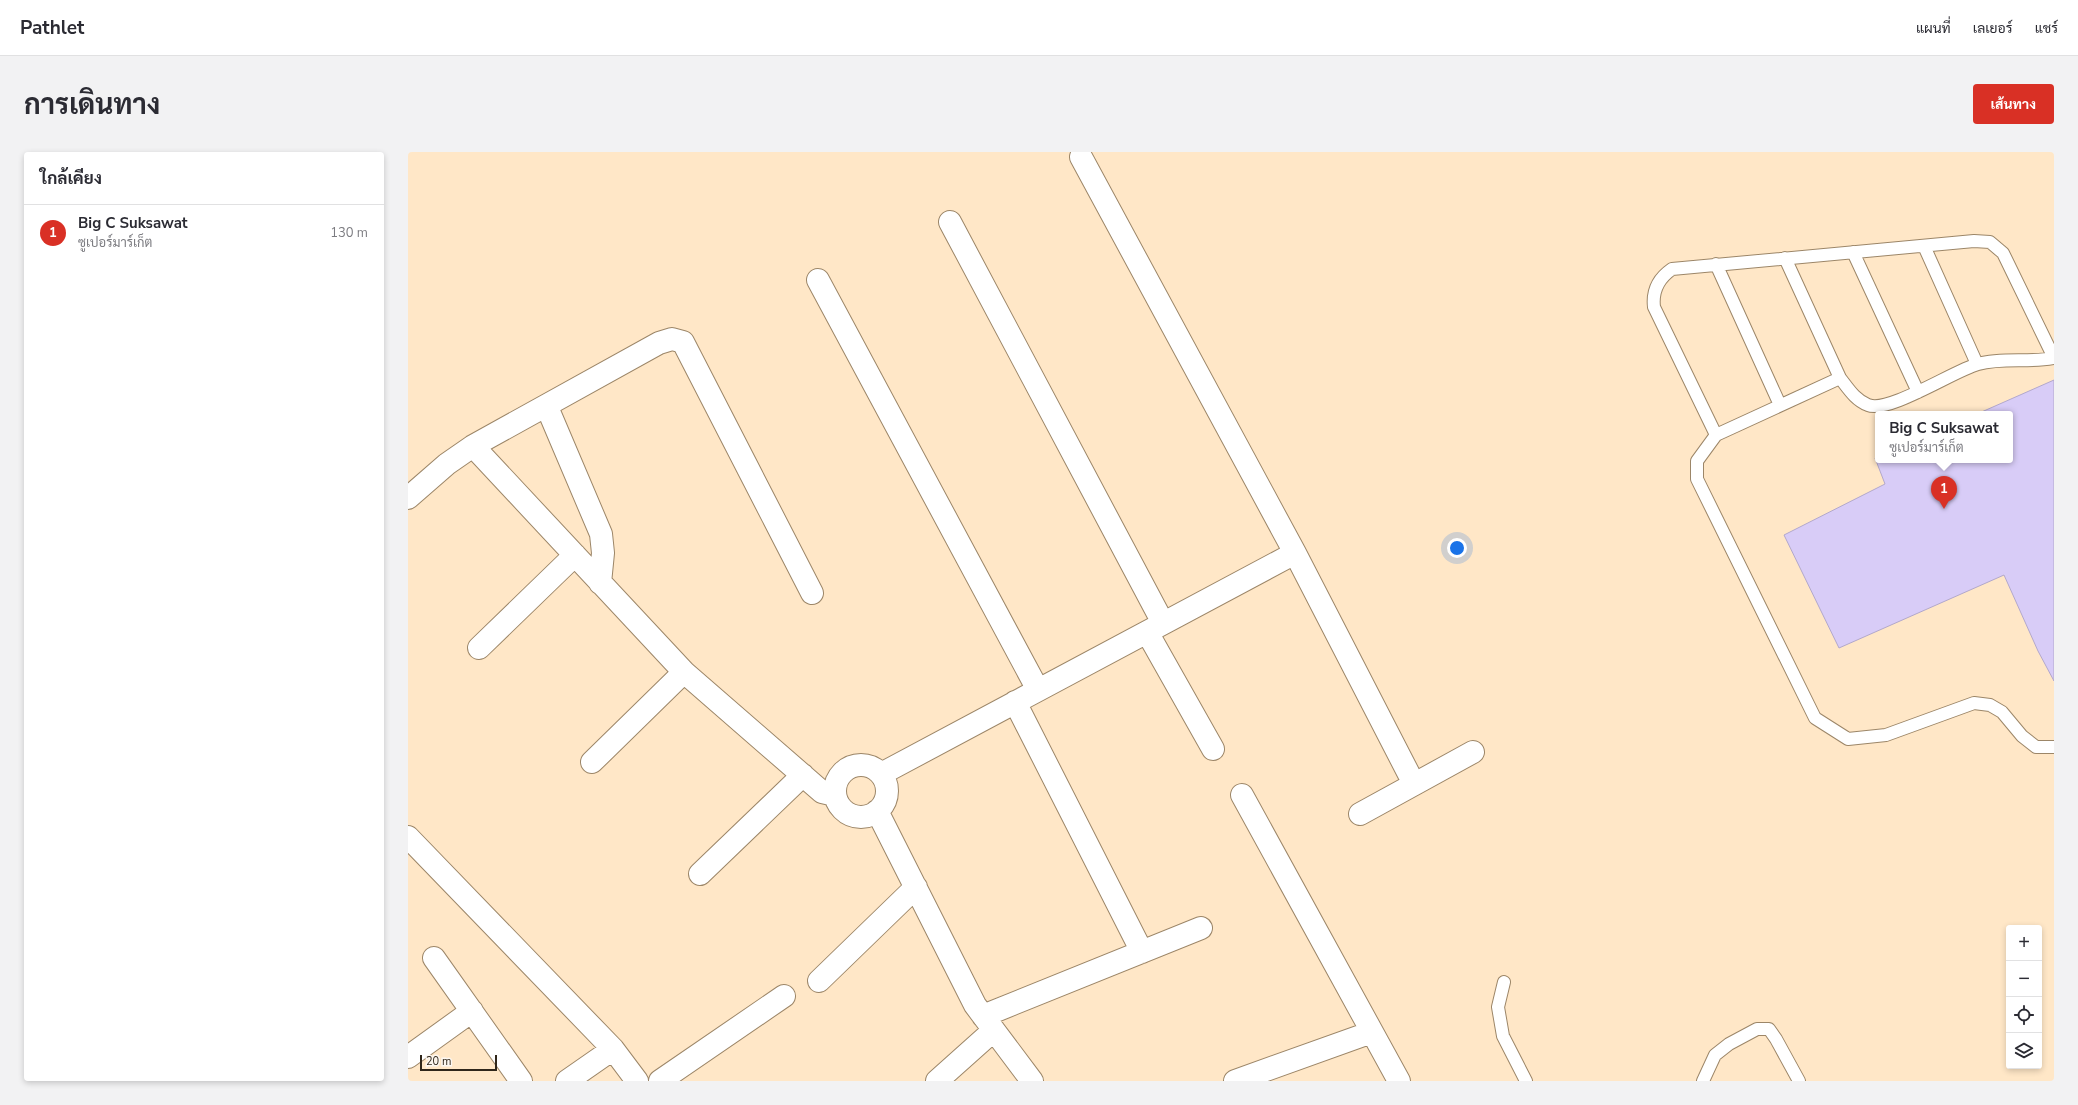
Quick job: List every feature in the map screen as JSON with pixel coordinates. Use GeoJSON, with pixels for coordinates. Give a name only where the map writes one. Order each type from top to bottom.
{"type":"FeatureCollection","features":[{"type":"Feature","properties":{"kind":"street"},"geometry":{"type":"LineString","coordinates":[[1081,157],[1295,553],[1414,784]]}},
{"type":"Feature","properties":{"kind":"street"},"geometry":{"type":"LineString","coordinates":[[950,222],[1155,628],[1213,750]]}},
{"type":"Feature","properties":{"kind":"street"},"geometry":{"type":"LineString","coordinates":[[818,280],[1038,690]]}},
{"type":"Feature","properties":{"kind":"street"},"geometry":{"type":"LineString","coordinates":[[408,498],[447,464],[473,446],[547,407],[659,343],[672,339],[683,342],[812,593]]}},
{"type":"Feature","properties":{"kind":"street"},"geometry":{"type":"LineString","coordinates":[[547,407],[601,534],[603,553],[600,583]]}},
{"type":"Feature","properties":{"kind":"street"},"geometry":{"type":"LineString","coordinates":[[473,446],[684,672],[822,792],[835,795]]}},
{"type":"Feature","properties":{"kind":"street"},"geometry":{"type":"LineString","coordinates":[[881,774],[1295,553]]}},
{"type":"Feature","properties":{"kind":"street"},"geometry":{"type":"LineString","coordinates":[[479,648],[575,555]]}},
{"type":"Feature","properties":{"kind":"street"},"geometry":{"type":"LineString","coordinates":[[592,762],[684,672]]}},
{"type":"Feature","properties":{"kind":"street"},"geometry":{"type":"LineString","coordinates":[[1015,702],[1142,952]]}},
{"type":"Feature","properties":{"kind":"street"},"geometry":{"type":"LineString","coordinates":[[1360,814],[1473,752]]}},
{"type":"Feature","properties":{"kind":"street"},"geometry":{"type":"LineString","coordinates":[[859,764],[867,765],[881,774],[886,781],[886,797],[877,811],[865,816],[852,816],[844,811],[835,795],[838,777],[844,770],[851,766],[859,764]]}},
{"type":"Feature","properties":{"kind":"street"},"geometry":{"type":"LineString","coordinates":[[700,874],[803,775]]}},
{"type":"Feature","properties":{"kind":"street"},"geometry":{"type":"LineString","coordinates":[[1242,795],[1399,1081]]}},
{"type":"Feature","properties":{"kind":"street"},"geometry":{"type":"LineString","coordinates":[[877,811],[975,1005],[1032,1081]]}},
{"type":"Feature","properties":{"kind":"street"},"geometry":{"type":"LineString","coordinates":[[408,838],[613,1049],[637,1081]]}},
{"type":"Feature","properties":{"kind":"street"},"geometry":{"type":"LineString","coordinates":[[819,981],[916,887]]}},
{"type":"Feature","properties":{"kind":"street"},"geometry":{"type":"LineString","coordinates":[[938,1081],[989,1023],[1142,952],[1201,928]]}},
{"type":"Feature","properties":{"kind":"street"},"geometry":{"type":"LineString","coordinates":[[434,958],[521,1081]]}},
{"type":"Feature","properties":{"kind":"street"},"geometry":{"type":"LineString","coordinates":[[660,1081],[784,996]]}},
{"type":"Feature","properties":{"kind":"street"},"geometry":{"type":"LineString","coordinates":[[408,1057],[472,1011]]}},
{"type":"Feature","properties":{"kind":"street"},"geometry":{"type":"LineString","coordinates":[[1235,1081],[1372,1032]]}},
{"type":"Feature","properties":{"kind":"street"},"geometry":{"type":"LineString","coordinates":[[567,1081],[613,1049]]}},
{"type":"Feature","properties":{"kind":"lane"},"geometry":{"type":"LineString","coordinates":[[1716,435],[1654,307],[1653,301],[1655,288],[1658,282],[1672,269],[1716,264],[1974,241],[1990,242],[1999,248],[2008,263],[2054,358],[2037,361],[1999,360],[1977,364],[1918,392],[1885,405],[1869,406],[1856,399],[1840,378],[1785,258]]}},
{"type":"Feature","properties":{"kind":"lane"},"geometry":{"type":"LineString","coordinates":[[1924,246],[1977,364]]}},
{"type":"Feature","properties":{"kind":"lane"},"geometry":{"type":"LineString","coordinates":[[1853,252],[1918,392]]}},
{"type":"Feature","properties":{"kind":"lane"},"geometry":{"type":"LineString","coordinates":[[1716,264],[1780,405]]}},
{"type":"Feature","properties":{"kind":"lane"},"geometry":{"type":"LineString","coordinates":[[1840,378],[1716,435],[1697,461],[1697,479],[1816,718],[1848,739],[1886,735],[1974,703],[1990,705],[2002,712],[2022,736],[2036,747],[2054,747]]}},
{"type":"Feature","properties":{"kind":"lane"},"geometry":{"type":"LineString","coordinates":[[1504,982],[1498,1007],[1503,1036],[1526,1081]]}},
{"type":"Feature","properties":{"kind":"lane"},"geometry":{"type":"LineString","coordinates":[[1703,1081],[1715,1055],[1729,1044],[1757,1029],[1769,1029],[1799,1081]]}},
{"type":"Feature","properties":{"kind":"building"},"geometry":{"type":"Polygon","coordinates":[[[2054,380],[2054,681],[2038,651],[2004,575],[1839,648],[1784,535],[1885,484],[1877,463],[2013,463],[2013,411],[1984,411],[2054,380]]]}},
{"type":"Feature","properties":{"kind":"place","name":"Big C Suksawat"},"geometry":{"type":"Point","coordinates":[1944,509]}}]}
